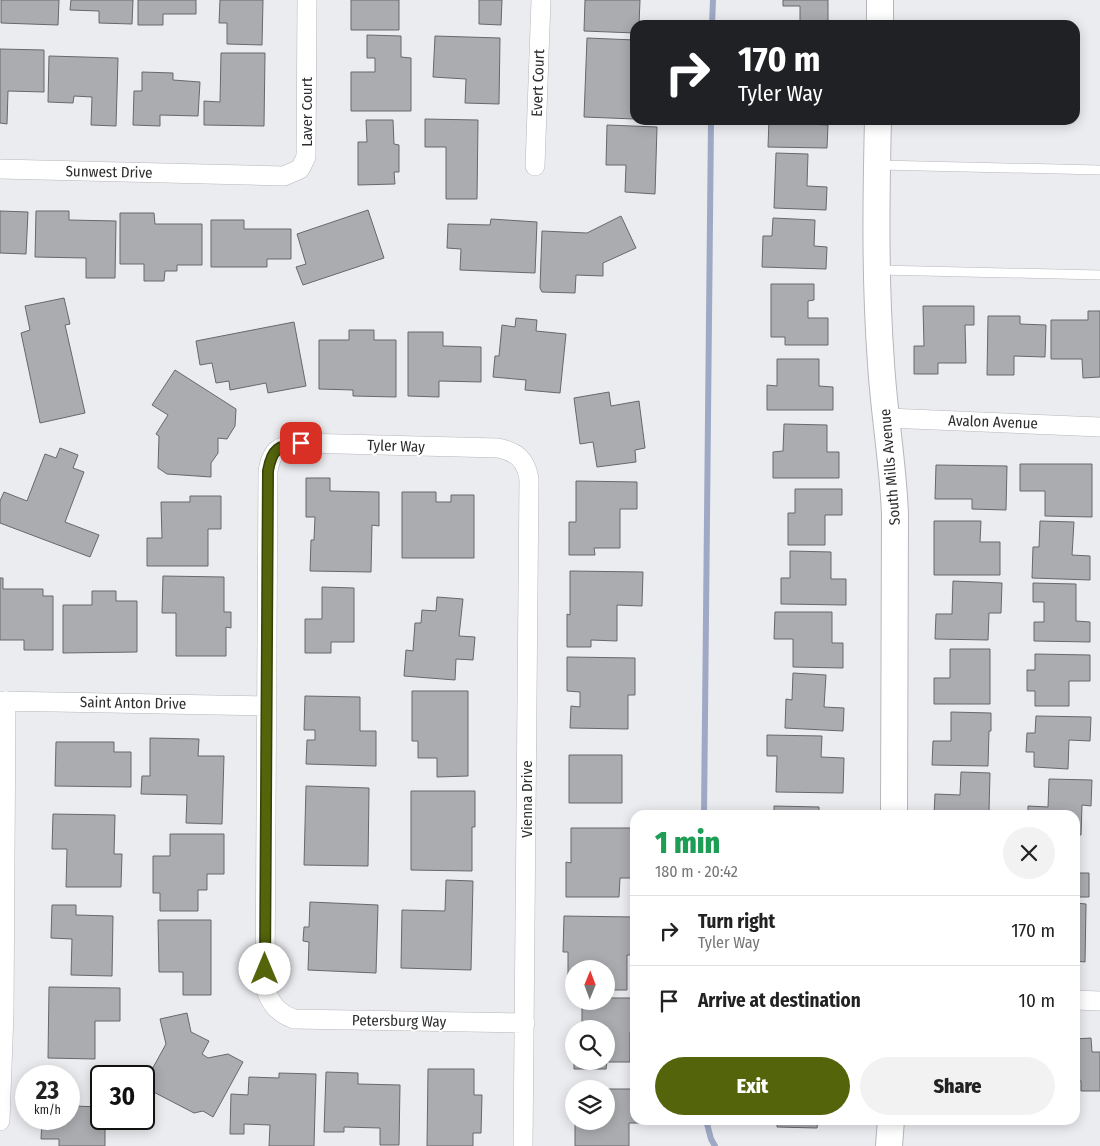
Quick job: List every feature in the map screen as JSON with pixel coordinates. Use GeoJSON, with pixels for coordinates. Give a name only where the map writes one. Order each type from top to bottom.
{"type":"FeatureCollection","features":[{"type":"Feature","properties":{"kind":"street","name":"Laver Court"},"geometry":{"type":"LineString","coordinates":[[218,174],[284,176],[300,169],[306,157],[307,0]]}},
{"type":"Feature","properties":{"kind":"street","name":"Evert Court"},"geometry":{"type":"LineString","coordinates":[[535,166],[541,0]]}},
{"type":"Feature","properties":{"kind":"street"},"geometry":{"type":"LineString","coordinates":[[880,0],[880,20]]}},
{"type":"Feature","properties":{"kind":"street","name":"South Mills Avenue"},"geometry":{"type":"LineString","coordinates":[[878,125],[876,165],[877,270],[881,364],[894,485],[895,514],[894,810]]}},
{"type":"Feature","properties":{"kind":"street","name":"Sunwest Drive"},"geometry":{"type":"LineString","coordinates":[[0,169],[218,174]]}},
{"type":"Feature","properties":{"kind":"street","name":"Avalon Avenue"},"geometry":{"type":"LineString","coordinates":[[887,418],[1100,427]]}},
{"type":"Feature","properties":{"kind":"street","name":"Tyler Way"},"geometry":{"type":"LineString","coordinates":[[266,706],[268,471],[270,459],[274,452],[281,446],[301,443],[498,448],[519,456]]}},
{"type":"Feature","properties":{"kind":"street","name":"Vienna Drive"},"geometry":{"type":"LineString","coordinates":[[519,456],[527,469],[529,479],[523,1146]]}},
{"type":"Feature","properties":{"kind":"street"},"geometry":{"type":"LineString","coordinates":[[0,1121],[4,1013],[3,701]]}},
{"type":"Feature","properties":{"kind":"street","name":"Saint Anton Drive"},"geometry":{"type":"LineString","coordinates":[[3,701],[266,706]]}},
{"type":"Feature","properties":{"kind":"street","name":"Petersburg Way"},"geometry":{"type":"LineString","coordinates":[[266,706],[265,987],[267,996],[275,1008],[282,1014],[294,1019],[525,1023]]}},
{"type":"Feature","properties":{"kind":"street"},"geometry":{"type":"LineString","coordinates":[[1080,1000],[1100,1001]]}},
{"type":"Feature","properties":{"kind":"street"},"geometry":{"type":"LineString","coordinates":[[890,1146],[891,1125]]}},
{"type":"Feature","properties":{"kind":"lane"},"geometry":{"type":"LineString","coordinates":[[876,165],[1100,170]]}},
{"type":"Feature","properties":{"kind":"lane"},"geometry":{"type":"LineString","coordinates":[[877,270],[1100,275]]}},
{"type":"Feature","properties":{"kind":"building"},"geometry":{"type":"Polygon","coordinates":[[[1,0],[59,0],[58,25],[1,23],[1,0]]]}},
{"type":"Feature","properties":{"kind":"building"},"geometry":{"type":"Polygon","coordinates":[[[71,0],[133,0],[132,24],[99,23],[99,11],[70,10],[71,0]]]}},
{"type":"Feature","properties":{"kind":"building"},"geometry":{"type":"Polygon","coordinates":[[[138,0],[196,0],[196,14],[163,14],[163,25],[138,25],[138,0]]]}},
{"type":"Feature","properties":{"kind":"building"},"geometry":{"type":"Polygon","coordinates":[[[220,0],[263,0],[262,45],[227,44],[227,23],[219,23],[220,0]]]}},
{"type":"Feature","properties":{"kind":"building"},"geometry":{"type":"Polygon","coordinates":[[[351,0],[399,0],[399,30],[351,30],[351,0]]]}},
{"type":"Feature","properties":{"kind":"building"},"geometry":{"type":"Polygon","coordinates":[[[479,0],[502,0],[501,25],[479,24],[479,0]]]}},
{"type":"Feature","properties":{"kind":"building"},"geometry":{"type":"Polygon","coordinates":[[[585,0],[640,0],[639,20],[630,20],[630,33],[584,31],[585,0]]]}},
{"type":"Feature","properties":{"kind":"building"},"geometry":{"type":"Polygon","coordinates":[[[783,0],[828,0],[828,20],[800,20],[800,6],[783,6],[783,0]]]}},
{"type":"Feature","properties":{"kind":"building"},"geometry":{"type":"Polygon","coordinates":[[[367,35],[401,36],[401,57],[411,58],[411,111],[351,111],[351,72],[375,72],[375,58],[367,58],[367,35]]]}},
{"type":"Feature","properties":{"kind":"building"},"geometry":{"type":"Polygon","coordinates":[[[435,36],[500,38],[499,104],[465,103],[466,79],[433,77],[435,36]]]}},
{"type":"Feature","properties":{"kind":"building"},"geometry":{"type":"Polygon","coordinates":[[[587,38],[630,40],[630,119],[584,117],[587,38]]]}},
{"type":"Feature","properties":{"kind":"building"},"geometry":{"type":"Polygon","coordinates":[[[0,49],[44,50],[44,92],[8,91],[7,124],[0,123],[0,49]]]}},
{"type":"Feature","properties":{"kind":"building"},"geometry":{"type":"Polygon","coordinates":[[[221,53],[265,53],[264,126],[204,125],[204,101],[220,102],[221,53]]]}},
{"type":"Feature","properties":{"kind":"building"},"geometry":{"type":"Polygon","coordinates":[[[49,56],[118,58],[116,126],[91,125],[92,97],[74,96],[73,103],[48,102],[49,56]]]}},
{"type":"Feature","properties":{"kind":"building"},"geometry":{"type":"Polygon","coordinates":[[[142,72],[173,73],[173,80],[200,82],[198,116],[160,115],[160,126],[133,125],[134,91],[142,91],[142,72]]]}},
{"type":"Feature","properties":{"kind":"building"},"geometry":{"type":"Polygon","coordinates":[[[425,119],[478,120],[477,199],[446,199],[446,147],[425,147],[425,119]]]}},
{"type":"Feature","properties":{"kind":"building"},"geometry":{"type":"Polygon","coordinates":[[[366,120],[393,120],[394,144],[399,145],[399,172],[394,172],[395,184],[358,185],[358,142],[367,142],[366,120]]]}},
{"type":"Feature","properties":{"kind":"building"},"geometry":{"type":"Polygon","coordinates":[[[607,125],[657,127],[655,194],[625,192],[626,165],[606,165],[607,125]]]}},
{"type":"Feature","properties":{"kind":"building"},"geometry":{"type":"Polygon","coordinates":[[[769,125],[828,125],[827,148],[768,147],[769,125]]]}},
{"type":"Feature","properties":{"kind":"building"},"geometry":{"type":"Polygon","coordinates":[[[776,153],[808,154],[807,186],[827,187],[826,210],[774,208],[776,153]]]}},
{"type":"Feature","properties":{"kind":"building"},"geometry":{"type":"Polygon","coordinates":[[[368,210],[384,258],[303,285],[296,267],[306,264],[297,234],[368,210]]]}},
{"type":"Feature","properties":{"kind":"building"},"geometry":{"type":"Polygon","coordinates":[[[0,211],[28,212],[26,254],[0,253],[0,211]]]}},
{"type":"Feature","properties":{"kind":"building"},"geometry":{"type":"Polygon","coordinates":[[[36,211],[69,211],[69,220],[116,221],[115,278],[86,278],[86,258],[35,257],[36,211]]]}},
{"type":"Feature","properties":{"kind":"building"},"geometry":{"type":"Polygon","coordinates":[[[120,213],[154,213],[155,224],[202,224],[202,265],[177,265],[177,271],[165,271],[164,281],[144,281],[144,264],[120,264],[120,213]]]}},
{"type":"Feature","properties":{"kind":"building"},"geometry":{"type":"Polygon","coordinates":[[[621,216],[636,248],[603,263],[603,276],[576,275],[575,293],[542,292],[540,288],[542,231],[587,233],[621,216]]]}},
{"type":"Feature","properties":{"kind":"building"},"geometry":{"type":"Polygon","coordinates":[[[773,218],[815,220],[814,246],[827,247],[826,269],[762,267],[763,236],[772,236],[773,218]]]}},
{"type":"Feature","properties":{"kind":"building"},"geometry":{"type":"Polygon","coordinates":[[[491,219],[537,222],[535,273],[460,270],[461,249],[447,248],[448,224],[490,225],[491,219]]]}},
{"type":"Feature","properties":{"kind":"building"},"geometry":{"type":"Polygon","coordinates":[[[211,220],[244,220],[244,229],[291,229],[291,259],[267,259],[267,267],[211,267],[211,220]]]}},
{"type":"Feature","properties":{"kind":"building"},"geometry":{"type":"Polygon","coordinates":[[[771,284],[814,284],[814,300],[808,301],[808,318],[828,318],[828,345],[785,345],[785,337],[771,337],[771,284]]]}},
{"type":"Feature","properties":{"kind":"building"},"geometry":{"type":"Polygon","coordinates":[[[64,298],[70,324],[65,325],[85,413],[40,423],[21,333],[30,330],[25,306],[64,298]]]}},
{"type":"Feature","properties":{"kind":"building"},"geometry":{"type":"Polygon","coordinates":[[[923,306],[974,306],[974,325],[965,325],[966,363],[938,363],[938,374],[914,374],[914,346],[924,346],[923,306]]]}},
{"type":"Feature","properties":{"kind":"building"},"geometry":{"type":"Polygon","coordinates":[[[1088,311],[1100,311],[1100,377],[1083,378],[1082,359],[1051,359],[1051,320],[1088,320],[1088,311]]]}},
{"type":"Feature","properties":{"kind":"building"},"geometry":{"type":"Polygon","coordinates":[[[988,316],[1020,316],[1020,324],[1046,325],[1045,357],[1014,356],[1014,375],[987,375],[988,316]]]}},
{"type":"Feature","properties":{"kind":"building"},"geometry":{"type":"Polygon","coordinates":[[[516,318],[537,320],[536,331],[566,334],[560,393],[525,390],[526,380],[493,377],[495,356],[499,356],[502,325],[515,327],[516,318]]]}},
{"type":"Feature","properties":{"kind":"building"},"geometry":{"type":"Polygon","coordinates":[[[294,322],[306,386],[268,393],[266,383],[230,390],[229,381],[216,383],[212,363],[200,365],[196,341],[294,322]]]}},
{"type":"Feature","properties":{"kind":"building"},"geometry":{"type":"Polygon","coordinates":[[[349,330],[374,330],[374,340],[396,340],[396,397],[353,396],[353,390],[319,389],[319,340],[349,340],[349,330]]]}},
{"type":"Feature","properties":{"kind":"building"},"geometry":{"type":"Polygon","coordinates":[[[408,332],[443,332],[443,346],[481,347],[481,382],[439,381],[439,397],[408,396],[408,332]]]}},
{"type":"Feature","properties":{"kind":"building"},"geometry":{"type":"Polygon","coordinates":[[[777,359],[819,359],[819,386],[833,387],[833,410],[767,410],[767,385],[777,386],[777,359]]]}},
{"type":"Feature","properties":{"kind":"building"},"geometry":{"type":"Polygon","coordinates":[[[175,370],[236,409],[235,426],[227,439],[218,438],[218,453],[211,463],[211,477],[167,474],[158,468],[159,436],[156,434],[168,415],[152,405],[175,370]]]}},
{"type":"Feature","properties":{"kind":"building"},"geometry":{"type":"Polygon","coordinates":[[[609,392],[611,406],[639,401],[645,448],[635,450],[636,462],[597,467],[593,442],[580,444],[574,398],[609,392]]]}},
{"type":"Feature","properties":{"kind":"building"},"geometry":{"type":"Polygon","coordinates":[[[784,424],[827,425],[827,452],[839,452],[839,478],[773,478],[773,452],[783,451],[784,424]]]}},
{"type":"Feature","properties":{"kind":"building"},"geometry":{"type":"Polygon","coordinates":[[[60,448],[78,455],[73,468],[84,472],[65,522],[99,535],[90,557],[0,523],[0,501],[4,492],[27,501],[45,454],[56,458],[60,448]]]}},
{"type":"Feature","properties":{"kind":"building"},"geometry":{"type":"Polygon","coordinates":[[[1020,464],[1092,464],[1092,517],[1045,516],[1045,491],[1020,491],[1020,464]]]}},
{"type":"Feature","properties":{"kind":"building"},"geometry":{"type":"Polygon","coordinates":[[[936,465],[1007,466],[1006,510],[972,509],[972,499],[935,499],[936,465]]]}},
{"type":"Feature","properties":{"kind":"building"},"geometry":{"type":"Polygon","coordinates":[[[306,478],[330,478],[330,491],[379,492],[379,526],[372,525],[371,572],[310,571],[311,540],[314,540],[315,517],[306,517],[306,478]]]}},
{"type":"Feature","properties":{"kind":"building"},"geometry":{"type":"Polygon","coordinates":[[[576,481],[637,482],[637,509],[620,509],[620,548],[594,548],[595,555],[569,555],[569,522],[576,522],[576,481]]]}},
{"type":"Feature","properties":{"kind":"building"},"geometry":{"type":"Polygon","coordinates":[[[795,489],[842,489],[842,515],[825,515],[825,545],[788,545],[788,513],[795,513],[795,489]]]}},
{"type":"Feature","properties":{"kind":"building"},"geometry":{"type":"Polygon","coordinates":[[[402,492],[436,492],[436,502],[451,502],[451,495],[474,495],[474,558],[402,558],[402,492]]]}},
{"type":"Feature","properties":{"kind":"building"},"geometry":{"type":"Polygon","coordinates":[[[190,496],[221,496],[221,529],[208,529],[208,566],[147,566],[147,538],[162,538],[161,502],[190,502],[190,496]]]}},
{"type":"Feature","properties":{"kind":"building"},"geometry":{"type":"Polygon","coordinates":[[[934,521],[981,521],[980,542],[1000,542],[1000,575],[934,575],[934,521]]]}},
{"type":"Feature","properties":{"kind":"building"},"geometry":{"type":"Polygon","coordinates":[[[1040,521],[1074,522],[1072,555],[1090,556],[1090,580],[1032,578],[1033,547],[1039,547],[1040,521]]]}},
{"type":"Feature","properties":{"kind":"building"},"geometry":{"type":"Polygon","coordinates":[[[790,551],[831,552],[831,579],[846,579],[846,605],[781,604],[781,578],[790,578],[790,551]]]}},
{"type":"Feature","properties":{"kind":"building"},"geometry":{"type":"Polygon","coordinates":[[[570,571],[643,572],[642,606],[617,605],[617,641],[591,640],[591,647],[567,647],[567,614],[570,615],[570,571]]]}},
{"type":"Feature","properties":{"kind":"building"},"geometry":{"type":"Polygon","coordinates":[[[163,576],[224,577],[224,612],[231,612],[231,628],[226,627],[226,656],[176,656],[176,613],[162,613],[163,576]]]}},
{"type":"Feature","properties":{"kind":"building"},"geometry":{"type":"Polygon","coordinates":[[[0,578],[3,578],[3,589],[43,589],[43,596],[53,596],[53,650],[24,650],[24,640],[0,640],[0,578]]]}},
{"type":"Feature","properties":{"kind":"building"},"geometry":{"type":"Polygon","coordinates":[[[953,581],[1002,583],[1001,613],[989,613],[988,640],[935,639],[936,614],[952,614],[953,581]]]}},
{"type":"Feature","properties":{"kind":"building"},"geometry":{"type":"Polygon","coordinates":[[[1033,583],[1076,584],[1076,621],[1090,622],[1090,642],[1034,641],[1034,622],[1044,622],[1044,602],[1033,602],[1033,583]]]}},
{"type":"Feature","properties":{"kind":"building"},"geometry":{"type":"Polygon","coordinates":[[[322,587],[354,588],[354,642],[331,642],[331,653],[305,653],[305,619],[322,619],[322,587]]]}},
{"type":"Feature","properties":{"kind":"building"},"geometry":{"type":"Polygon","coordinates":[[[92,591],[116,591],[116,601],[137,601],[137,652],[63,653],[63,605],[92,605],[92,591]]]}},
{"type":"Feature","properties":{"kind":"building"},"geometry":{"type":"Polygon","coordinates":[[[437,597],[463,599],[459,636],[475,637],[473,660],[456,659],[455,680],[404,676],[406,650],[413,651],[415,623],[421,623],[422,610],[436,611],[437,597]]]}},
{"type":"Feature","properties":{"kind":"building"},"geometry":{"type":"Polygon","coordinates":[[[775,612],[832,612],[832,643],[843,643],[843,668],[793,667],[793,639],[774,639],[775,612]]]}},
{"type":"Feature","properties":{"kind":"building"},"geometry":{"type":"Polygon","coordinates":[[[950,649],[990,649],[990,704],[934,704],[934,678],[950,678],[950,649]]]}},
{"type":"Feature","properties":{"kind":"building"},"geometry":{"type":"Polygon","coordinates":[[[1035,654],[1090,655],[1090,681],[1069,681],[1069,706],[1035,706],[1035,691],[1027,691],[1027,670],[1035,670],[1035,654]]]}},
{"type":"Feature","properties":{"kind":"building"},"geometry":{"type":"Polygon","coordinates":[[[567,657],[635,658],[635,695],[628,695],[628,729],[570,728],[571,706],[580,707],[580,692],[567,691],[567,657]]]}},
{"type":"Feature","properties":{"kind":"building"},"geometry":{"type":"Polygon","coordinates":[[[793,673],[826,675],[824,707],[844,708],[843,731],[785,728],[786,699],[792,700],[793,673]]]}},
{"type":"Feature","properties":{"kind":"building"},"geometry":{"type":"Polygon","coordinates":[[[412,691],[468,691],[468,776],[437,777],[437,758],[418,758],[418,741],[412,741],[412,691]]]}},
{"type":"Feature","properties":{"kind":"building"},"geometry":{"type":"Polygon","coordinates":[[[305,696],[360,697],[360,731],[376,731],[376,766],[306,764],[307,740],[315,740],[315,730],[304,730],[305,696]]]}},
{"type":"Feature","properties":{"kind":"building"},"geometry":{"type":"Polygon","coordinates":[[[951,712],[991,713],[988,766],[932,765],[933,741],[951,741],[951,712]]]}},
{"type":"Feature","properties":{"kind":"building"},"geometry":{"type":"Polygon","coordinates":[[[1036,716],[1091,717],[1090,741],[1069,740],[1068,769],[1034,767],[1034,752],[1026,752],[1027,733],[1035,733],[1036,716]]]}},
{"type":"Feature","properties":{"kind":"building"},"geometry":{"type":"Polygon","coordinates":[[[767,735],[822,736],[821,757],[844,758],[843,793],[776,792],[777,756],[767,756],[767,735]]]}},
{"type":"Feature","properties":{"kind":"building"},"geometry":{"type":"Polygon","coordinates":[[[150,738],[199,739],[198,756],[224,756],[222,824],[186,823],[187,795],[141,794],[142,776],[150,776],[150,738]]]}},
{"type":"Feature","properties":{"kind":"building"},"geometry":{"type":"Polygon","coordinates":[[[56,742],[114,742],[114,752],[131,752],[131,787],[55,786],[56,742]]]}},
{"type":"Feature","properties":{"kind":"building"},"geometry":{"type":"Polygon","coordinates":[[[569,755],[622,755],[622,803],[569,803],[569,755]]]}},
{"type":"Feature","properties":{"kind":"building"},"geometry":{"type":"Polygon","coordinates":[[[961,772],[990,773],[989,810],[934,810],[935,794],[960,795],[961,772]]]}},
{"type":"Feature","properties":{"kind":"building"},"geometry":{"type":"Polygon","coordinates":[[[1049,779],[1092,780],[1091,806],[1082,805],[1081,835],[1080,810],[1028,810],[1028,806],[1048,807],[1049,779]]]}},
{"type":"Feature","properties":{"kind":"building"},"geometry":{"type":"Polygon","coordinates":[[[306,786],[369,788],[368,866],[304,865],[306,786]]]}},
{"type":"Feature","properties":{"kind":"building"},"geometry":{"type":"Polygon","coordinates":[[[411,791],[475,791],[475,827],[472,827],[472,871],[411,870],[411,791]]]}},
{"type":"Feature","properties":{"kind":"building"},"geometry":{"type":"Polygon","coordinates":[[[774,806],[819,807],[819,810],[774,810],[774,806]]]}},
{"type":"Feature","properties":{"kind":"building"},"geometry":{"type":"Polygon","coordinates":[[[53,814],[115,815],[114,854],[122,854],[121,887],[66,887],[67,849],[52,849],[53,814]]]}},
{"type":"Feature","properties":{"kind":"building"},"geometry":{"type":"Polygon","coordinates":[[[571,828],[630,828],[630,878],[620,878],[619,897],[566,897],[566,862],[571,863],[571,828]]]}},
{"type":"Feature","properties":{"kind":"building"},"geometry":{"type":"Polygon","coordinates":[[[170,834],[224,834],[224,874],[207,874],[207,890],[198,890],[198,911],[160,911],[160,893],[153,893],[153,856],[170,856],[170,834]]]}},
{"type":"Feature","properties":{"kind":"building"},"geometry":{"type":"Polygon","coordinates":[[[1080,873],[1089,873],[1089,897],[1080,897],[1080,873]]]}},
{"type":"Feature","properties":{"kind":"building"},"geometry":{"type":"Polygon","coordinates":[[[446,880],[473,881],[471,970],[401,968],[402,910],[445,911],[446,880]]]}},
{"type":"Feature","properties":{"kind":"building"},"geometry":{"type":"Polygon","coordinates":[[[310,902],[378,905],[376,973],[308,970],[309,942],[303,941],[304,927],[309,927],[310,902]]]}},
{"type":"Feature","properties":{"kind":"building"},"geometry":{"type":"Polygon","coordinates":[[[1080,903],[1086,904],[1085,962],[1080,962],[1080,903]]]}},
{"type":"Feature","properties":{"kind":"building"},"geometry":{"type":"Polygon","coordinates":[[[52,905],[76,905],[76,915],[113,916],[112,976],[71,975],[72,939],[51,938],[52,905]]]}},
{"type":"Feature","properties":{"kind":"building"},"geometry":{"type":"Polygon","coordinates":[[[564,916],[630,917],[630,955],[627,955],[627,990],[615,990],[615,960],[568,960],[568,952],[563,952],[564,916]]]}},
{"type":"Feature","properties":{"kind":"building"},"geometry":{"type":"Polygon","coordinates":[[[158,920],[211,920],[211,995],[183,995],[183,972],[159,972],[158,920]]]}},
{"type":"Feature","properties":{"kind":"building"},"geometry":{"type":"Polygon","coordinates":[[[49,987],[120,988],[120,1021],[95,1021],[95,1059],[48,1058],[49,987]]]}},
{"type":"Feature","properties":{"kind":"building"},"geometry":{"type":"Polygon","coordinates":[[[615,998],[630,998],[630,1062],[615,1062],[615,1020],[582,1020],[582,1010],[615,1010],[615,998]]]}},
{"type":"Feature","properties":{"kind":"building"},"geometry":{"type":"Polygon","coordinates":[[[187,1013],[191,1032],[209,1041],[202,1054],[208,1058],[228,1054],[243,1062],[213,1117],[203,1111],[194,1113],[155,1093],[154,1065],[166,1044],[160,1019],[187,1013]]]}},
{"type":"Feature","properties":{"kind":"building"},"geometry":{"type":"Polygon","coordinates":[[[1091,1038],[1092,1052],[1100,1052],[1100,1091],[1081,1091],[1080,1039],[1091,1038]]]}},
{"type":"Feature","properties":{"kind":"building"},"geometry":{"type":"Polygon","coordinates":[[[428,1069],[474,1069],[474,1095],[482,1095],[481,1133],[473,1133],[473,1146],[427,1146],[428,1069]]]}},
{"type":"Feature","properties":{"kind":"building"},"geometry":{"type":"Polygon","coordinates":[[[326,1072],[358,1073],[358,1084],[400,1085],[399,1145],[380,1145],[380,1128],[344,1127],[344,1132],[324,1132],[326,1072]]]}},
{"type":"Feature","properties":{"kind":"building"},"geometry":{"type":"Polygon","coordinates":[[[279,1073],[316,1074],[314,1146],[269,1146],[270,1125],[244,1124],[244,1134],[230,1134],[231,1094],[248,1095],[249,1077],[279,1078],[279,1073]]]}},
{"type":"Feature","properties":{"kind":"building"},"geometry":{"type":"Polygon","coordinates":[[[615,1089],[630,1089],[629,1146],[575,1146],[575,1130],[615,1130],[615,1089]]]}},
{"type":"Feature","properties":{"kind":"building"},"geometry":{"type":"Polygon","coordinates":[[[80,1106],[90,1107],[90,1130],[105,1130],[105,1146],[59,1146],[59,1139],[41,1139],[41,1130],[80,1130],[80,1106]]]}},
{"type":"Feature","properties":{"kind":"building"},"geometry":{"type":"Polygon","coordinates":[[[777,1125],[817,1125],[817,1128],[777,1127],[777,1125]]]}},
{"type":"Feature","properties":{"kind":"waterway"},"geometry":{"type":"LineString","coordinates":[[712,20],[713,0]]}},
{"type":"Feature","properties":{"kind":"waterway"},"geometry":{"type":"LineString","coordinates":[[704,810],[711,125]]}},
{"type":"Feature","properties":{"kind":"waterway"},"geometry":{"type":"LineString","coordinates":[[707,1125],[715,1146]]}},
{"type":"Feature","properties":{"kind":"route"},"geometry":{"type":"LineString","coordinates":[[265,969],[268,471],[270,459],[281,446],[301,443]]}}]}
